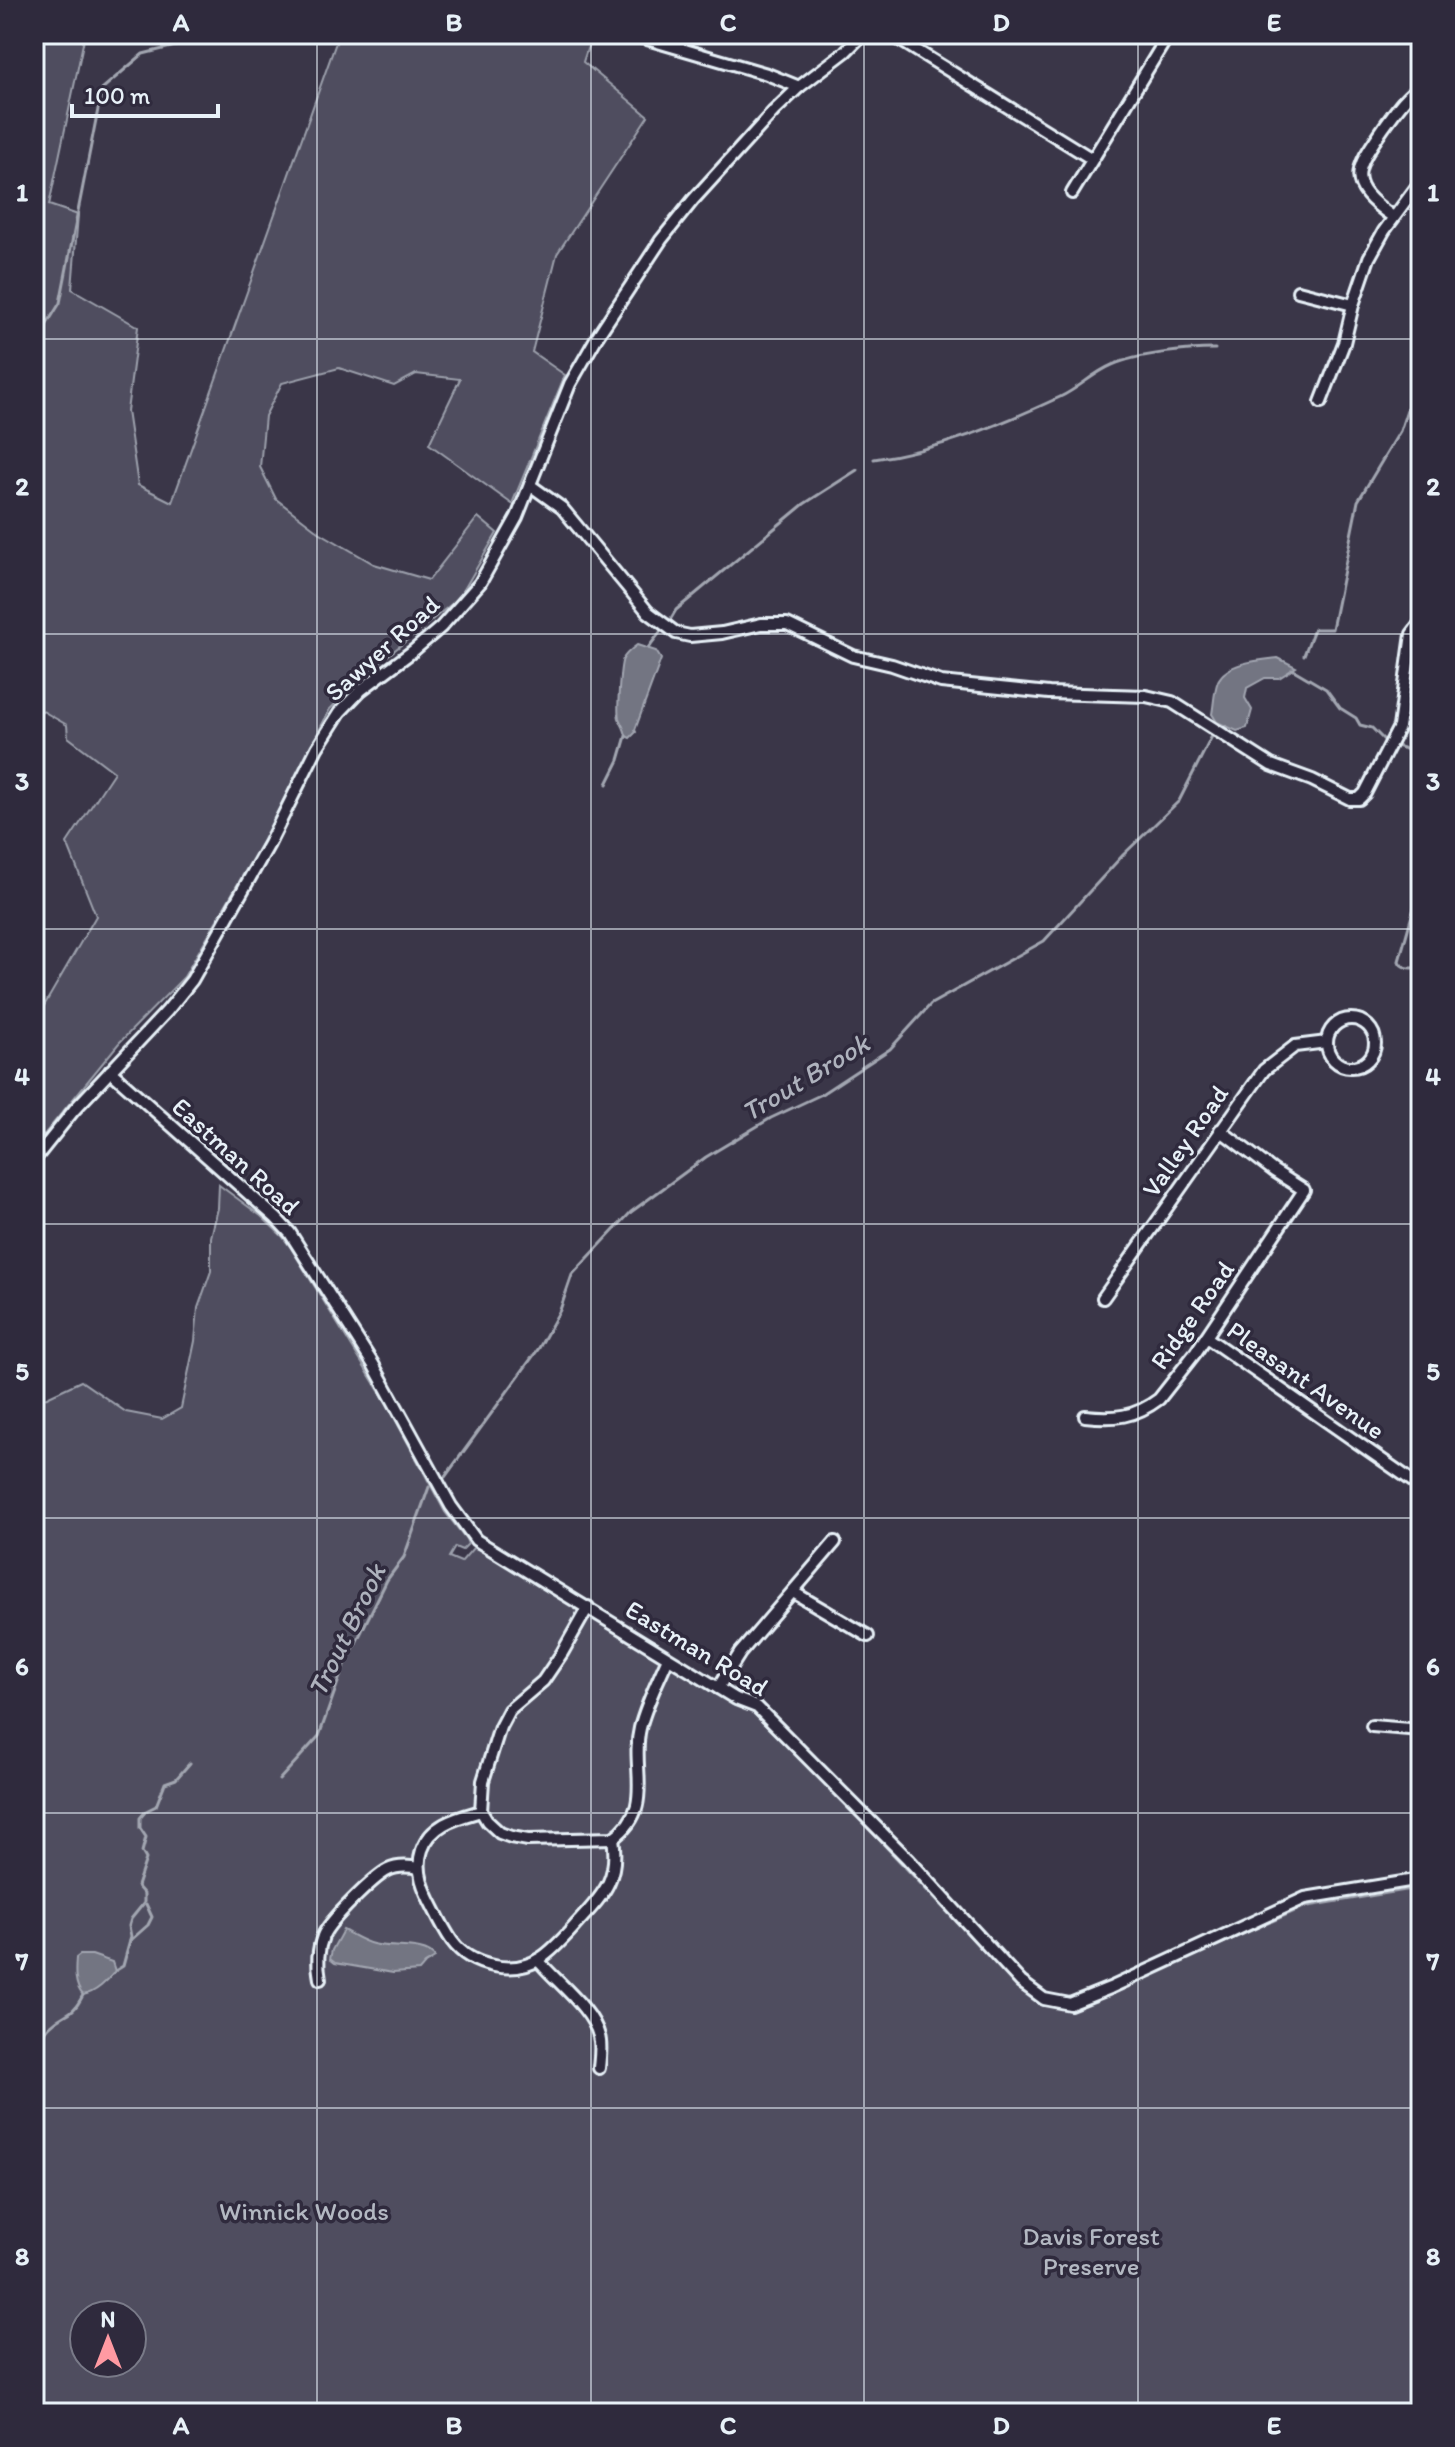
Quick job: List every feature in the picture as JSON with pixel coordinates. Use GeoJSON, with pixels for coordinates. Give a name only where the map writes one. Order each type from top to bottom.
{"type":"FeatureCollection","features":[{"type":"Feature","properties":{"kind":"street"},"geometry":{"type":"LineString","coordinates":[[630,34],[800,86]]}},
{"type":"Feature","properties":{"kind":"street","name":"Sawyer Road"},"geometry":{"type":"LineString","coordinates":[[34,1160],[74,1110],[192,980],[269,844],[317,748],[340,712],[361,690],[413,651],[461,607],[491,565],[530,485],[570,384],[631,283],[693,200],[740,147],[800,86],[845,52],[863,34]]}},
{"type":"Feature","properties":{"kind":"street"},"geometry":{"type":"LineString","coordinates":[[890,34],[1092,159]]}},
{"type":"Feature","properties":{"kind":"street"},"geometry":{"type":"LineString","coordinates":[[1072,193],[1169,34]]}},
{"type":"Feature","properties":{"kind":"street"},"geometry":{"type":"LineString","coordinates":[[1393,217],[1369,199],[1359,179],[1359,167],[1398,107],[1421,86]]}},
{"type":"Feature","properties":{"kind":"street"},"geometry":{"type":"LineString","coordinates":[[1321,402],[1344,343],[1369,258],[1393,217],[1421,181]]}},
{"type":"Feature","properties":{"kind":"street"},"geometry":{"type":"LineString","coordinates":[[1298,291],[1353,305]]}},
{"type":"Feature","properties":{"kind":"street"},"geometry":{"type":"LineString","coordinates":[[530,485],[562,508],[648,612],[676,633],[690,636],[761,624],[787,624],[853,656],[892,665],[941,682],[1049,693],[1146,696],[1172,702],[1271,765],[1312,780],[1350,799],[1359,799],[1365,793],[1399,727],[1412,634],[1421,622]]}},
{"type":"Feature","properties":{"kind":"street","name":"Valley Road"},"geometry":{"type":"LineString","coordinates":[[1356,1019],[1370,1029],[1374,1050],[1368,1059],[1350,1067],[1335,1061],[1327,1042],[1329,1034],[1339,1022],[1356,1019]]}},
{"type":"Feature","properties":{"kind":"street","name":"Valley Road"},"geometry":{"type":"LineString","coordinates":[[1103,1298],[1264,1070],[1295,1046],[1327,1042]]}},
{"type":"Feature","properties":{"kind":"street","name":"Eastman Road"},"geometry":{"type":"LineString","coordinates":[[110,1071],[290,1233],[373,1364],[451,1506],[476,1540],[736,1699],[757,1707],[908,1859],[1035,1995],[1052,2002],[1070,2004],[1305,1898],[1421,1879]]}},
{"type":"Feature","properties":{"kind":"street","name":"Ridge Road"},"geometry":{"type":"LineString","coordinates":[[1085,1416],[1110,1419],[1135,1413],[1151,1405],[1165,1392],[1206,1337],[1304,1190],[1220,1130]]}},
{"type":"Feature","properties":{"kind":"street","name":"Pleasant Avenue"},"geometry":{"type":"LineString","coordinates":[[1206,1337],[1421,1487]]}},
{"type":"Feature","properties":{"kind":"street"},"geometry":{"type":"LineString","coordinates":[[718,1688],[740,1653],[835,1542]]}},
{"type":"Feature","properties":{"kind":"street"},"geometry":{"type":"LineString","coordinates":[[793,1592],[868,1636]]}},
{"type":"Feature","properties":{"kind":"street"},"geometry":{"type":"LineString","coordinates":[[588,1607],[543,1681],[509,1710],[500,1727],[483,1781],[481,1811],[500,1833],[528,1840],[613,1838],[621,1832],[635,1815],[640,1786],[637,1746],[640,1729],[668,1658]]}},
{"type":"Feature","properties":{"kind":"street"},"geometry":{"type":"LineString","coordinates":[[1372,1726],[1421,1730]]}},
{"type":"Feature","properties":{"kind":"street"},"geometry":{"type":"LineString","coordinates":[[481,1811],[449,1821],[434,1831],[422,1849],[419,1868],[423,1887],[453,1942],[474,1960],[501,1967],[538,1960],[602,1896],[612,1876],[615,1854],[613,1838]]}},
{"type":"Feature","properties":{"kind":"street"},"geometry":{"type":"LineString","coordinates":[[320,1979],[318,1952],[331,1921],[389,1869],[419,1868]]}},
{"type":"Feature","properties":{"kind":"street"},"geometry":{"type":"LineString","coordinates":[[538,1960],[596,2027],[600,2042],[599,2068]]}},
{"type":"Feature","properties":{"kind":"green space"},"geometry":{"type":"Polygon","coordinates":[[[34,34],[85,34],[49,205],[78,215],[72,289],[138,327],[127,411],[138,485],[172,502],[339,34],[592,34],[583,62],[648,116],[557,254],[532,352],[565,375],[512,504],[429,444],[460,379],[416,374],[394,386],[339,368],[282,383],[265,416],[260,467],[276,499],[319,532],[374,564],[429,580],[478,517],[497,533],[459,598],[364,675],[330,709],[262,842],[184,977],[119,1043],[34,1147],[34,1023],[96,916],[67,843],[114,772],[68,737],[67,725],[34,706],[34,34]]]}},
{"type":"Feature","properties":{"kind":"green space"},"geometry":{"type":"Polygon","coordinates":[[[219,1185],[261,1216],[291,1248],[387,1404],[445,1512],[466,1539],[468,1544],[462,1550],[455,1547],[449,1557],[461,1562],[473,1548],[479,1549],[736,1699],[849,1808],[1028,1995],[1059,2006],[1084,2005],[1305,1907],[1421,1888],[1421,2413],[34,2413],[34,1403],[81,1381],[126,1412],[162,1419],[181,1408],[195,1341],[198,1308],[211,1271],[211,1237],[218,1208],[219,1185]]]}},
{"type":"Feature","properties":{"kind":"water"},"geometry":{"type":"Polygon","coordinates":[[[637,645],[656,651],[661,659],[636,732],[630,738],[626,736],[619,718],[619,688],[623,659],[637,645]]]}},
{"type":"Feature","properties":{"kind":"water"},"geometry":{"type":"Polygon","coordinates":[[[1278,658],[1296,667],[1279,678],[1265,678],[1247,688],[1245,698],[1252,710],[1247,728],[1237,731],[1217,722],[1212,714],[1222,675],[1245,663],[1278,658]]]}},
{"type":"Feature","properties":{"kind":"water"},"geometry":{"type":"Polygon","coordinates":[[[343,1930],[373,1944],[416,1948],[431,1953],[435,1958],[419,1971],[393,1973],[335,1963],[330,1959],[332,1950],[343,1930]]]}},
{"type":"Feature","properties":{"kind":"water"},"geometry":{"type":"Polygon","coordinates":[[[92,1955],[112,1962],[115,1971],[101,1986],[83,1995],[76,1978],[76,1958],[92,1955]]]}},
{"type":"Feature","properties":{"kind":"waterway"},"geometry":{"type":"LineString","coordinates":[[34,345],[60,303],[102,89],[143,54],[203,39],[207,34]]}},
{"type":"Feature","properties":{"kind":"waterway"},"geometry":{"type":"LineString","coordinates":[[874,459],[946,443],[992,427],[1060,397],[1105,368],[1123,361],[1162,353],[1215,349]]}},
{"type":"Feature","properties":{"kind":"waterway","name":"Trout Brook"},"geometry":{"type":"LineString","coordinates":[[1304,655],[1314,629],[1332,629],[1358,501],[1400,431],[1421,367]]}},
{"type":"Feature","properties":{"kind":"waterway"},"geometry":{"type":"LineString","coordinates":[[670,620],[676,610],[804,504],[857,470]]}},
{"type":"Feature","properties":{"kind":"waterway"},"geometry":{"type":"LineString","coordinates":[[648,648],[661,631]]}},
{"type":"Feature","properties":{"kind":"waterway"},"geometry":{"type":"LineString","coordinates":[[1292,669],[1326,689],[1340,708],[1356,718],[1360,725],[1372,728],[1385,741]]}},
{"type":"Feature","properties":{"kind":"waterway"},"geometry":{"type":"LineString","coordinates":[[607,784],[626,736]]}},
{"type":"Feature","properties":{"kind":"waterway","name":"Trout Brook"},"geometry":{"type":"LineString","coordinates":[[445,1477],[539,1348],[560,1310],[572,1275],[631,1212],[706,1157],[771,1118],[820,1095],[890,1049],[931,1004],[1044,941],[1123,855],[1179,801],[1212,736]]}},
{"type":"Feature","properties":{"kind":"waterway"},"geometry":{"type":"LineString","coordinates":[[1396,746],[1409,750],[1416,776],[1421,777]]}},
{"type":"Feature","properties":{"kind":"waterway"},"geometry":{"type":"LineString","coordinates":[[1421,883],[1399,961],[1404,967],[1418,967],[1421,970]]}},
{"type":"Feature","properties":{"kind":"waterway","name":"Trout Brook"},"geometry":{"type":"LineString","coordinates":[[279,1780],[319,1736],[342,1671],[387,1580],[404,1557],[429,1487]]}},
{"type":"Feature","properties":{"kind":"waterway"},"geometry":{"type":"LineString","coordinates":[[115,1971],[123,1966],[131,1937],[131,1919],[144,1903],[144,1894],[137,1886],[146,1859],[142,1852],[146,1837],[140,1828],[140,1818],[156,1806],[165,1783],[176,1779],[190,1763]]}},
{"type":"Feature","properties":{"kind":"waterway"},"geometry":{"type":"LineString","coordinates":[[130,1941],[148,1925],[152,1917],[146,1904]]}},
{"type":"Feature","properties":{"kind":"waterway"},"geometry":{"type":"LineString","coordinates":[[34,2047],[50,2026],[75,2008],[83,1995]]}},
{"type":"Feature","properties":{"kind":"park label","name":"Winnick Woods"},"geometry":{"type":"Point","coordinates":[304,2211]}},
{"type":"Feature","properties":{"kind":"park label","name":"Davis Forest Preserve"},"geometry":{"type":"Point","coordinates":[1091,2251]}}]}
